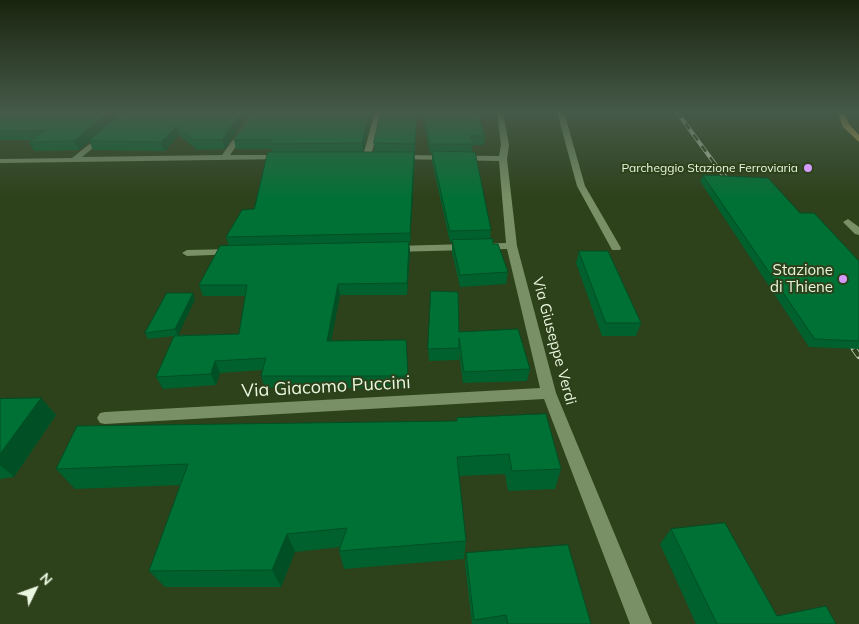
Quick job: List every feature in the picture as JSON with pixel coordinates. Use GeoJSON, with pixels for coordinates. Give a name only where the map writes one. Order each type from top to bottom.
{"type":"FeatureCollection","features":[{"type":"Feature","properties":{"kind":"street"},"geometry":{"type":"LineString","coordinates":[[74,160],[96,141]]}},
{"type":"Feature","properties":{"kind":"street"},"geometry":{"type":"LineString","coordinates":[[224,158],[236,141]]}},
{"type":"Feature","properties":{"kind":"street"},"geometry":{"type":"LineString","coordinates":[[367,156],[371,141]]}},
{"type":"Feature","properties":{"kind":"street","name":"Via Giuseppe Verdi"},"geometry":{"type":"LineString","coordinates":[[504,141],[503,159],[512,246],[549,393],[641,624]]}},
{"type":"Feature","properties":{"kind":"street"},"geometry":{"type":"LineString","coordinates":[[568,141],[581,186],[616,248]]}},
{"type":"Feature","properties":{"kind":"street"},"geometry":{"type":"LineString","coordinates":[[358,156],[377,156]]}},
{"type":"Feature","properties":{"kind":"street"},"geometry":{"type":"LineString","coordinates":[[0,161],[290,157]]}},
{"type":"Feature","properties":{"kind":"street"},"geometry":{"type":"LineString","coordinates":[[386,157],[503,159]]}},
{"type":"Feature","properties":{"kind":"street"},"geometry":{"type":"LineString","coordinates":[[848,222],[859,232]]}},
{"type":"Feature","properties":{"kind":"street"},"geometry":{"type":"LineString","coordinates":[[384,249],[512,246]]}},
{"type":"Feature","properties":{"kind":"street"},"geometry":{"type":"LineString","coordinates":[[187,253],[246,252]]}},
{"type":"Feature","properties":{"kind":"street","name":"Via Giacomo Puccini"},"geometry":{"type":"LineString","coordinates":[[105,418],[549,393]]}},
{"type":"Feature","properties":{"kind":"building"},"geometry":{"type":"Polygon","coordinates":[[[30,141],[69,141],[29,142],[30,141]]]}},
{"type":"Feature","properties":{"kind":"building"},"geometry":{"type":"Polygon","coordinates":[[[98,141],[162,141],[161,142],[98,141]]]}},
{"type":"Feature","properties":{"kind":"building"},"geometry":{"type":"Polygon","coordinates":[[[271,141],[362,141],[362,143],[270,144],[271,141]]]}},
{"type":"Feature","properties":{"kind":"building"},"geometry":{"type":"Polygon","coordinates":[[[374,141],[415,141],[415,144],[374,143],[374,141]]]}},
{"type":"Feature","properties":{"kind":"building"},"geometry":{"type":"Polygon","coordinates":[[[429,141],[472,141],[473,144],[430,144],[429,141]]]}},
{"type":"Feature","properties":{"kind":"building"},"geometry":{"type":"Polygon","coordinates":[[[432,151],[475,152],[491,230],[450,231],[432,151]]]}},
{"type":"Feature","properties":{"kind":"building"},"geometry":{"type":"Polygon","coordinates":[[[268,152],[414,152],[410,233],[226,237],[242,210],[254,209],[268,152]]]}},
{"type":"Feature","properties":{"kind":"building"},"geometry":{"type":"Polygon","coordinates":[[[703,175],[768,178],[800,213],[814,213],[859,261],[859,341],[815,339],[703,175]]]}},
{"type":"Feature","properties":{"kind":"building"},"geometry":{"type":"Polygon","coordinates":[[[493,239],[493,244],[498,244],[508,272],[460,275],[452,240],[493,239]]]}},
{"type":"Feature","properties":{"kind":"building"},"geometry":{"type":"Polygon","coordinates":[[[409,242],[407,283],[338,284],[327,341],[406,340],[408,376],[261,376],[266,358],[215,361],[211,374],[156,377],[174,336],[239,334],[247,285],[199,285],[220,246],[409,242]]]}},
{"type":"Feature","properties":{"kind":"building"},"geometry":{"type":"Polygon","coordinates":[[[579,251],[608,251],[641,323],[606,323],[579,251]]]}},
{"type":"Feature","properties":{"kind":"building"},"geometry":{"type":"Polygon","coordinates":[[[431,291],[458,292],[459,332],[518,329],[530,369],[464,372],[459,338],[459,348],[428,349],[431,291]]]}},
{"type":"Feature","properties":{"kind":"building"},"geometry":{"type":"Polygon","coordinates":[[[167,293],[193,293],[175,329],[145,333],[167,293]]]}},
{"type":"Feature","properties":{"kind":"building"},"geometry":{"type":"Polygon","coordinates":[[[41,398],[0,454],[0,399],[41,398]]]}},
{"type":"Feature","properties":{"kind":"building"},"geometry":{"type":"Polygon","coordinates":[[[546,414],[561,469],[512,471],[509,454],[457,457],[466,541],[339,551],[347,528],[287,534],[272,570],[149,571],[188,464],[56,469],[77,426],[457,421],[457,418],[546,414]]]}},
{"type":"Feature","properties":{"kind":"building"},"geometry":{"type":"Polygon","coordinates":[[[725,523],[777,616],[826,606],[836,624],[717,624],[671,529],[725,523]]]}},
{"type":"Feature","properties":{"kind":"building"},"geometry":{"type":"Polygon","coordinates":[[[568,545],[591,624],[508,624],[506,615],[474,620],[466,553],[568,545]]]}},
{"type":"Feature","properties":{"kind":"railway"},"geometry":{"type":"LineString","coordinates":[[698,141],[723,175]]}},
{"type":"Feature","properties":{"kind":"railway"},"geometry":{"type":"LineString","coordinates":[[723,174],[733,188]]}},
{"type":"Feature","properties":{"kind":"railway"},"geometry":{"type":"LineString","coordinates":[[846,338],[855,350]]}},
{"type":"Feature","properties":{"kind":"railway"},"geometry":{"type":"LineString","coordinates":[[854,349],[859,356]]}},
{"type":"Feature","properties":{"kind":"place","name":"Parcheggio Stazione Ferroviaria"},"geometry":{"type":"Point","coordinates":[808,168]}},
{"type":"Feature","properties":{"kind":"place","name":"Stazione di Thiene"},"geometry":{"type":"Point","coordinates":[843,279]}}]}
